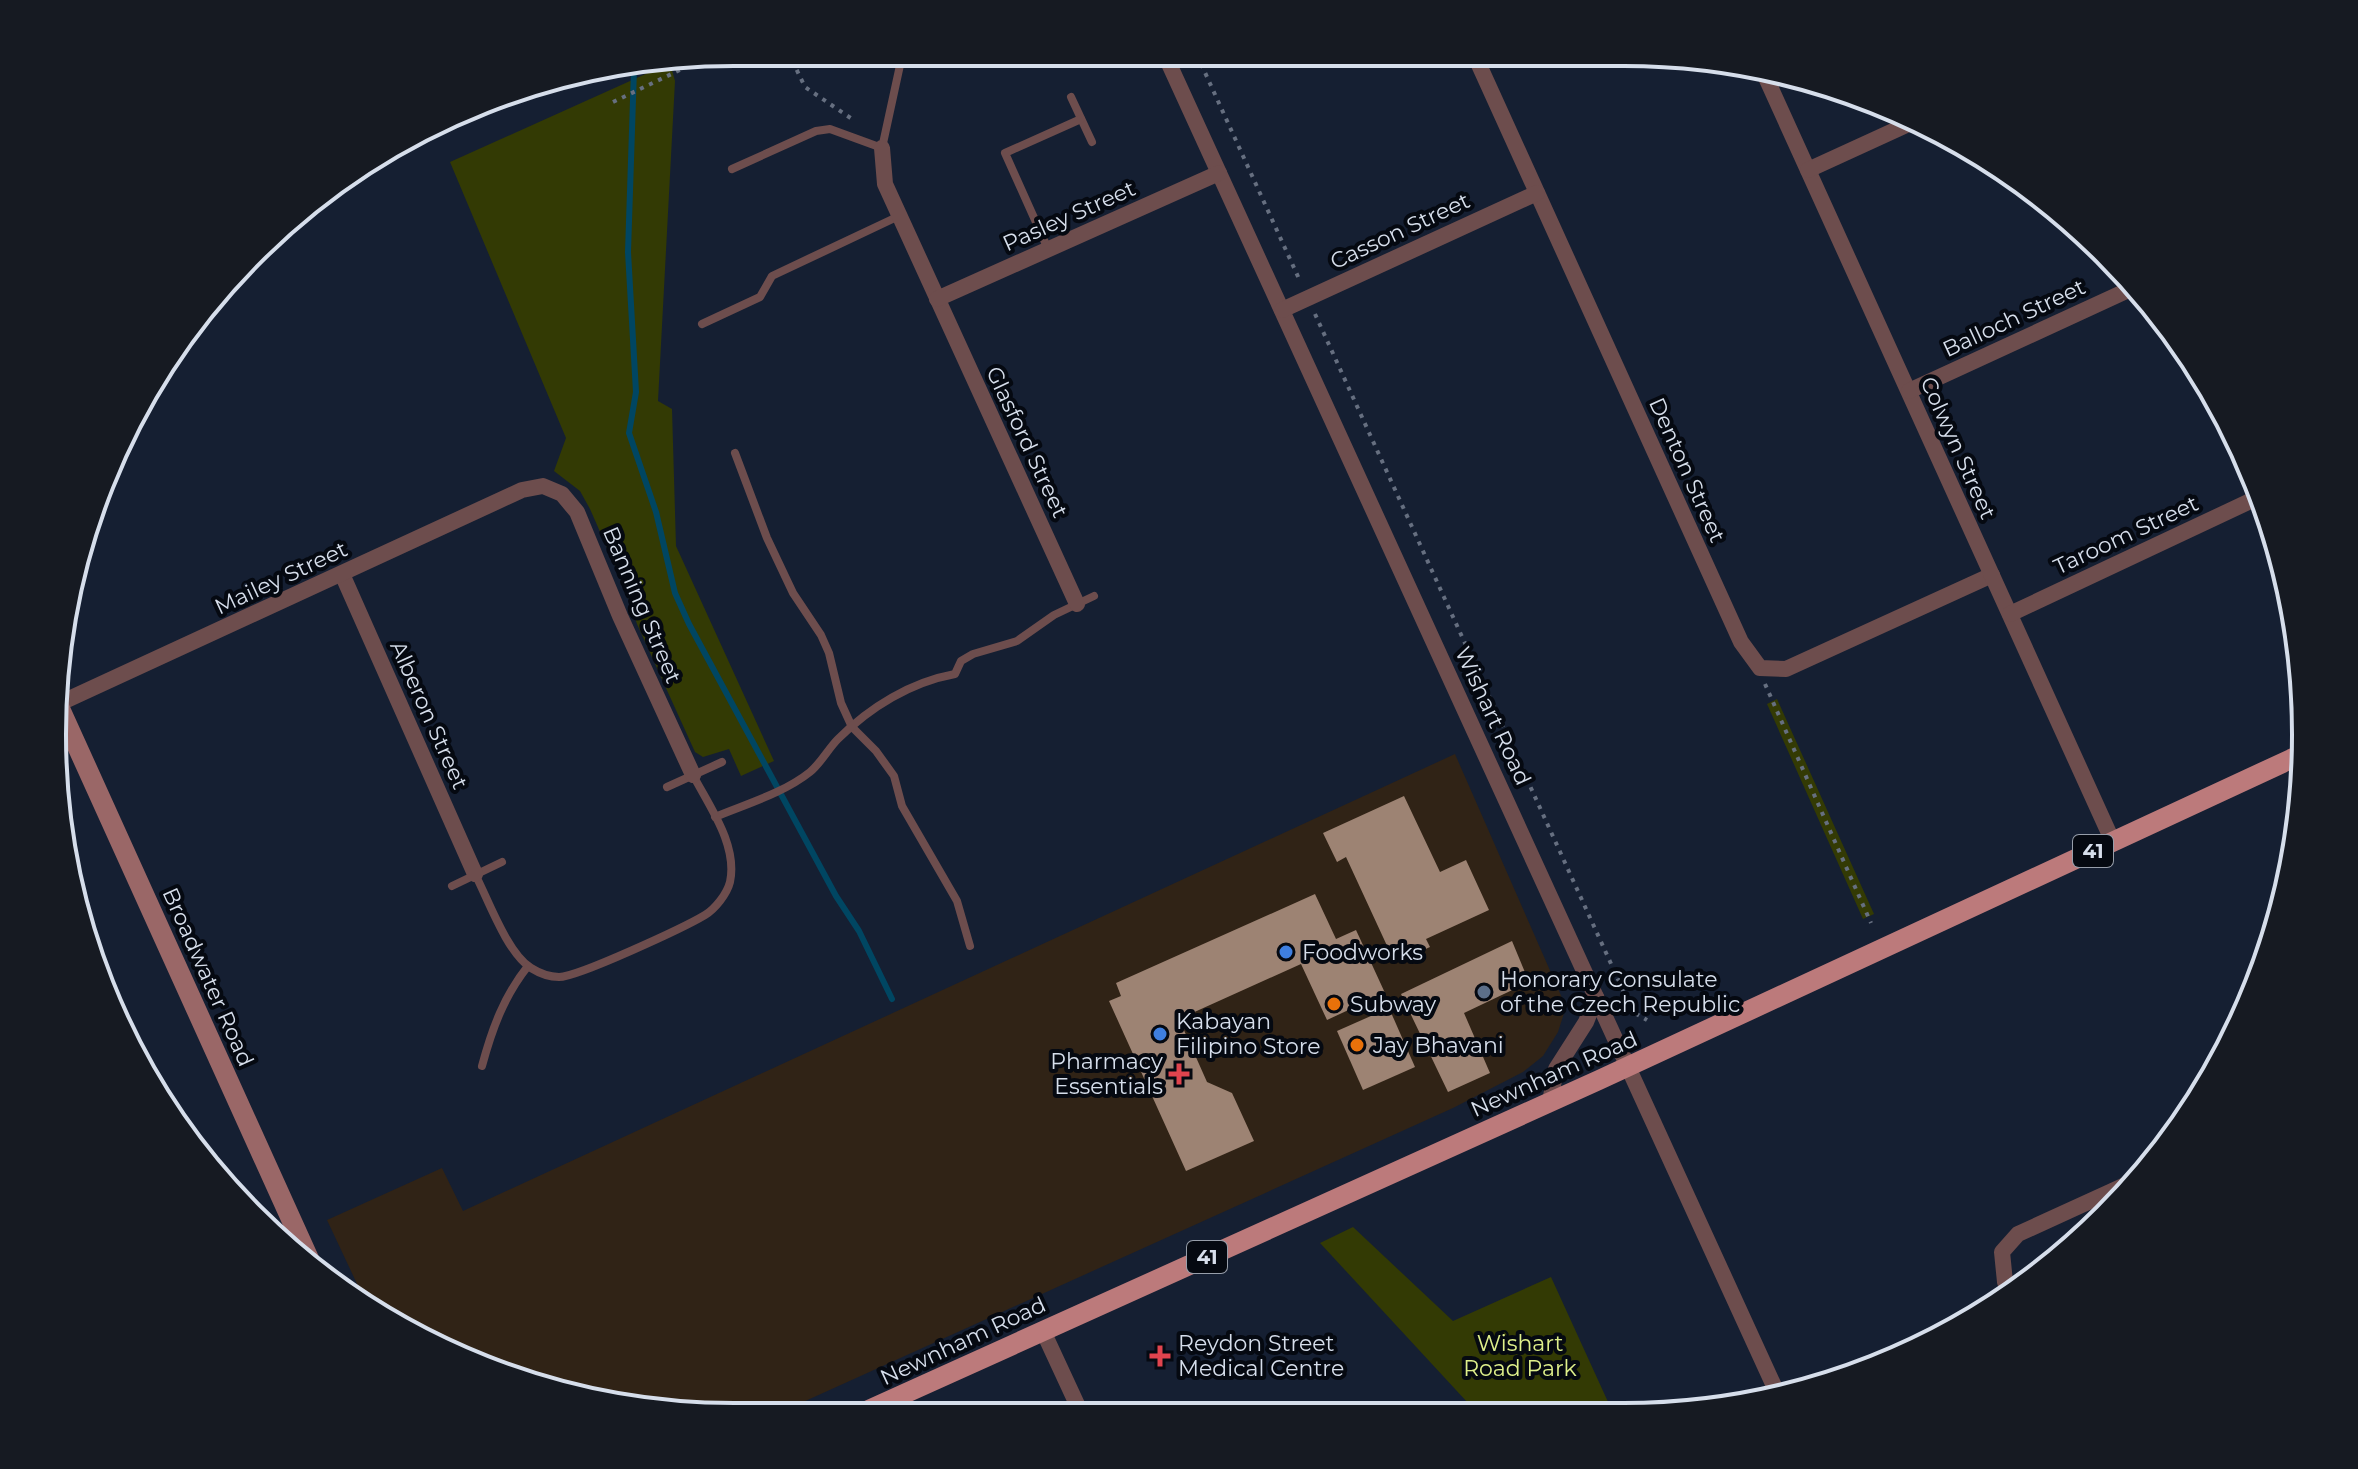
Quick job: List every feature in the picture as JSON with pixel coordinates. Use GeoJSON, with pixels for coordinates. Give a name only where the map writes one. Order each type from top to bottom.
{"type":"FeatureCollection","features":[{"type":"Feature","properties":{"kind":"main road","name":"Broadwater Road"},"geometry":{"type":"LineString","coordinates":[[66,721],[302,1244]]}},
{"type":"Feature","properties":{"kind":"main road","name":"Newnham Road"},"geometry":{"type":"LineString","coordinates":[[884,1403],[1550,1102],[2291,759]]}},
{"type":"Feature","properties":{"kind":"street","name":"Wishart Road"},"geometry":{"type":"LineString","coordinates":[[1170,66],[1774,1385]]}},
{"type":"Feature","properties":{"kind":"street","name":"Denton Street"},"geometry":{"type":"LineString","coordinates":[[1480,66],[1741,642],[1760,668]]}},
{"type":"Feature","properties":{"kind":"street","name":"Colwyn Street"},"geometry":{"type":"LineString","coordinates":[[1768,82],[2113,842]]}},
{"type":"Feature","properties":{"kind":"street"},"geometry":{"type":"LineString","coordinates":[[1808,170],[1902,127]]}},
{"type":"Feature","properties":{"kind":"street","name":"Glasford Street"},"geometry":{"type":"LineString","coordinates":[[882,148],[885,184],[1077,604]]}},
{"type":"Feature","properties":{"kind":"street","name":"Pasley Street"},"geometry":{"type":"LineString","coordinates":[[937,299],[1219,173]]}},
{"type":"Feature","properties":{"kind":"street","name":"Casson Street"},"geometry":{"type":"LineString","coordinates":[[1282,310],[1537,193]]}},
{"type":"Feature","properties":{"kind":"street","name":"Balloch Street"},"geometry":{"type":"LineString","coordinates":[[1909,391],[2124,292]]}},
{"type":"Feature","properties":{"kind":"street","name":"Banning Street"},"geometry":{"type":"LineString","coordinates":[[522,490],[543,486],[562,494],[577,512],[620,616],[693,775]]}},
{"type":"Feature","properties":{"kind":"street","name":"Mailey Street"},"geometry":{"type":"LineString","coordinates":[[67,699],[522,490]]}},
{"type":"Feature","properties":{"kind":"street","name":"Taroom Street"},"geometry":{"type":"LineString","coordinates":[[2010,614],[2250,501]]}},
{"type":"Feature","properties":{"kind":"street","name":"Alberon Street"},"geometry":{"type":"LineString","coordinates":[[342,574],[475,874]]}},
{"type":"Feature","properties":{"kind":"street"},"geometry":{"type":"LineString","coordinates":[[1760,668],[1786,669],[1992,575]]}},
{"type":"Feature","properties":{"kind":"street"},"geometry":{"type":"LineString","coordinates":[[1550,1102],[1556,1069],[1586,1022],[1596,997]]}},
{"type":"Feature","properties":{"kind":"street"},"geometry":{"type":"LineString","coordinates":[[2005,1283],[2002,1252],[2018,1234],[2110,1192]]}},
{"type":"Feature","properties":{"kind":"street"},"geometry":{"type":"LineString","coordinates":[[1043,1331],[1076,1403]]}},
{"type":"Feature","properties":{"kind":"lane"},"geometry":{"type":"LineString","coordinates":[[732,169],[816,131],[830,129],[882,148],[900,66]]}},
{"type":"Feature","properties":{"kind":"lane"},"geometry":{"type":"LineString","coordinates":[[1071,97],[1092,142]]}},
{"type":"Feature","properties":{"kind":"lane"},"geometry":{"type":"LineString","coordinates":[[1048,249],[1005,153],[1081,119]]}},
{"type":"Feature","properties":{"kind":"lane"},"geometry":{"type":"LineString","coordinates":[[702,324],[760,297],[772,276],[899,216]]}},
{"type":"Feature","properties":{"kind":"lane"},"geometry":{"type":"LineString","coordinates":[[735,453],[767,538],[793,593],[821,635],[829,653],[841,703],[852,727],[876,751],[894,776],[902,806],[957,901],[970,946]]}},
{"type":"Feature","properties":{"kind":"lane"},"geometry":{"type":"LineString","coordinates":[[715,817],[795,782],[811,771],[837,739],[879,704],[939,677],[955,674],[961,661],[973,654],[1017,641],[1054,615],[1094,596]]}},
{"type":"Feature","properties":{"kind":"lane"},"geometry":{"type":"LineString","coordinates":[[667,787],[722,762]]}},
{"type":"Feature","properties":{"kind":"lane"},"geometry":{"type":"LineString","coordinates":[[475,874],[515,951],[528,966],[559,977],[574,975],[707,914],[725,895],[731,864],[727,841],[693,775]]}},
{"type":"Feature","properties":{"kind":"lane"},"geometry":{"type":"LineString","coordinates":[[452,886],[502,862]]}},
{"type":"Feature","properties":{"kind":"lane"},"geometry":{"type":"LineString","coordinates":[[482,1066],[492,1028],[528,966]]}},
{"type":"Feature","properties":{"kind":"path"},"geometry":{"type":"LineString","coordinates":[[795,66],[805,87],[863,127],[882,148]]}},
{"type":"Feature","properties":{"kind":"path"},"geometry":{"type":"LineString","coordinates":[[1202,66],[1300,281]]}},
{"type":"Feature","properties":{"kind":"path"},"geometry":{"type":"LineString","coordinates":[[613,102],[683,68]]}},
{"type":"Feature","properties":{"kind":"path"},"geometry":{"type":"LineString","coordinates":[[1315,314],[1633,1012],[1647,1020]]}},
{"type":"Feature","properties":{"kind":"path"},"geometry":{"type":"LineString","coordinates":[[1760,668],[1769,697],[1871,923]]}},
{"type":"Feature","properties":{"kind":"shaded area"},"geometry":{"type":"Polygon","coordinates":[[[1455,754],[1566,1007],[1558,1032],[1543,1056],[1523,1072],[1453,1108],[801,1403],[691,1402],[647,1397],[604,1390],[520,1368],[439,1334],[358,1287],[327,1220],[442,1168],[463,1211],[1455,754]]]}},
{"type":"Feature","properties":{"kind":"green space"},"geometry":{"type":"Polygon","coordinates":[[[672,69],[675,81],[658,401],[672,409],[676,546],[774,761],[741,776],[729,749],[703,757],[695,752],[637,624],[627,593],[590,509],[580,491],[554,471],[566,438],[450,162],[651,72],[672,69]]]}},
{"type":"Feature","properties":{"kind":"green space"},"geometry":{"type":"Polygon","coordinates":[[[1777,699],[1874,914],[1863,919],[1767,704],[1777,699]]]}},
{"type":"Feature","properties":{"kind":"green space","name":"Wishart Road Park"},"geometry":{"type":"Polygon","coordinates":[[[1353,1227],[1453,1321],[1551,1277],[1609,1403],[1468,1403],[1320,1243],[1353,1227]]]}},
{"type":"Feature","properties":{"kind":"building"},"geometry":{"type":"Polygon","coordinates":[[[1404,796],[1440,872],[1466,860],[1489,910],[1426,939],[1430,947],[1395,963],[1346,857],[1337,862],[1323,833],[1404,796]]]}},
{"type":"Feature","properties":{"kind":"building"},"geometry":{"type":"Polygon","coordinates":[[[1315,894],[1336,939],[1356,930],[1385,993],[1327,1020],[1301,964],[1179,1019],[1207,1082],[1232,1093],[1254,1141],[1186,1171],[1109,1001],[1121,996],[1116,983],[1315,894]]]}},
{"type":"Feature","properties":{"kind":"building"},"geometry":{"type":"Polygon","coordinates":[[[1512,941],[1529,982],[1464,1013],[1490,1073],[1448,1092],[1401,994],[1512,941]]]}},
{"type":"Feature","properties":{"kind":"building"},"geometry":{"type":"Polygon","coordinates":[[[1389,1008],[1415,1067],[1363,1090],[1337,1031],[1389,1008]]]}},
{"type":"Feature","properties":{"kind":"waterway"},"geometry":{"type":"LineString","coordinates":[[634,74],[628,252],[636,392],[629,433],[656,512],[675,593],[689,624],[836,896],[859,931],[892,999]]}},
{"type":"Feature","properties":{"kind":"place","name":"Foodworks"},"geometry":{"type":"Point","coordinates":[1286,952]}},
{"type":"Feature","properties":{"kind":"place","name":"Honorary Consulate of the Czech Republic"},"geometry":{"type":"Point","coordinates":[1484,992]}},
{"type":"Feature","properties":{"kind":"place","name":"Subway"},"geometry":{"type":"Point","coordinates":[1334,1004]}},
{"type":"Feature","properties":{"kind":"place","name":"Kabayan Filipino Store"},"geometry":{"type":"Point","coordinates":[1160,1034]}},
{"type":"Feature","properties":{"kind":"place","name":"Jay Bhavani"},"geometry":{"type":"Point","coordinates":[1357,1045]}},
{"type":"Feature","properties":{"kind":"place","name":"Pharmacy Essentials"},"geometry":{"type":"Point","coordinates":[1179,1074]}},
{"type":"Feature","properties":{"kind":"place","name":"Reydon Street Medical Centre"},"geometry":{"type":"Point","coordinates":[1160,1356]}}]}
